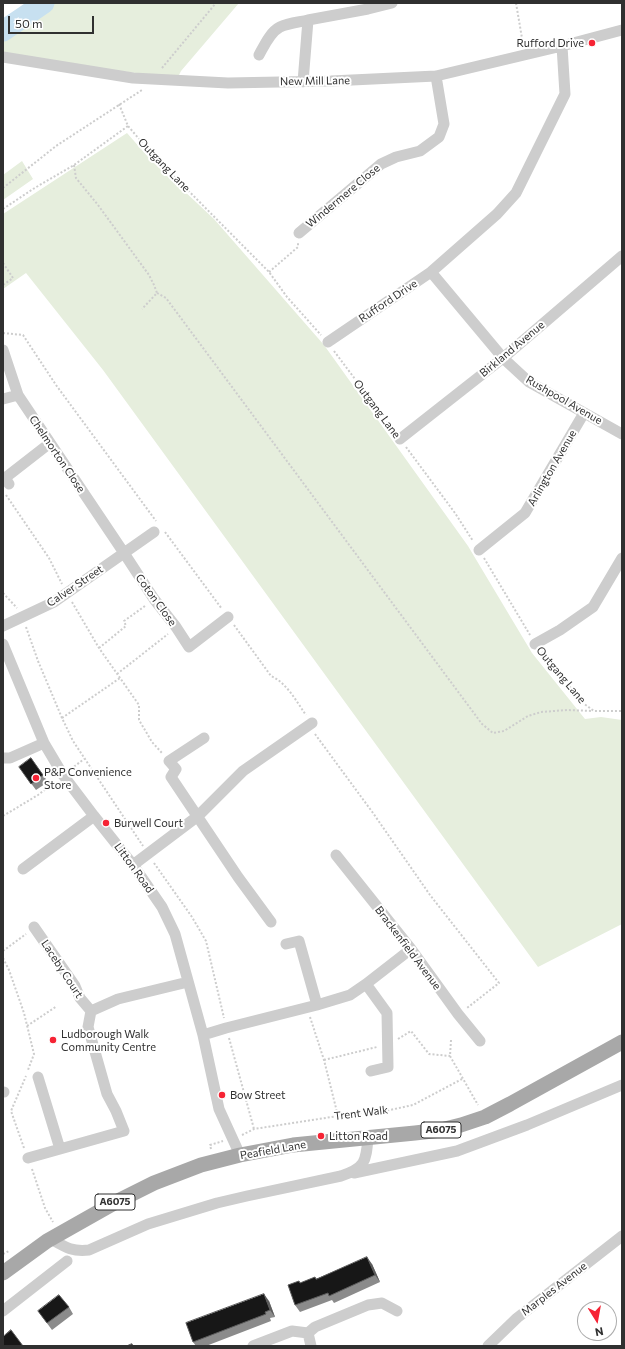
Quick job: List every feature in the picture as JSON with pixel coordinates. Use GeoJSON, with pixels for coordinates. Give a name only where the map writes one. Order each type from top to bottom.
{"type":"FeatureCollection","features":[{"type":"Feature","properties":{"kind":"main road","name":"Peafield Lane"},"geometry":{"type":"LineString","coordinates":[[3,1273],[55,1236],[116,1202],[154,1183],[201,1164],[293,1145],[441,1130],[461,1125],[485,1117],[622,1042]]}},
{"type":"Feature","properties":{"kind":"street"},"geometry":{"type":"LineString","coordinates":[[258,55],[268,39],[280,26],[392,3]]}},
{"type":"Feature","properties":{"kind":"street"},"geometry":{"type":"LineString","coordinates":[[303,82],[308,20]]}},
{"type":"Feature","properties":{"kind":"street","name":"New Mill Lane"},"geometry":{"type":"LineString","coordinates":[[3,57],[133,78],[228,83],[303,82],[436,76],[622,30]]}},
{"type":"Feature","properties":{"kind":"street","name":"Rufford Drive"},"geometry":{"type":"LineString","coordinates":[[328,342],[431,272],[497,214],[516,193],[565,94],[562,46]]}},
{"type":"Feature","properties":{"kind":"street","name":"Windermere Close"},"geometry":{"type":"LineString","coordinates":[[299,233],[381,164],[396,157],[420,151],[439,137],[444,124],[436,76]]}},
{"type":"Feature","properties":{"kind":"street","name":"Birkland Avenue"},"geometry":{"type":"LineString","coordinates":[[400,439],[503,358],[622,256]]}},
{"type":"Feature","properties":{"kind":"street","name":"Rushpool Avenue"},"geometry":{"type":"LineString","coordinates":[[431,272],[503,358],[529,382],[622,434]]}},
{"type":"Feature","properties":{"kind":"street","name":"Chelmorton Close"},"geometry":{"type":"LineString","coordinates":[[3,350],[18,395],[124,553]]}},
{"type":"Feature","properties":{"kind":"street"},"geometry":{"type":"LineString","coordinates":[[3,399],[18,395]]}},
{"type":"Feature","properties":{"kind":"street","name":"Arlington Avenue"},"geometry":{"type":"LineString","coordinates":[[479,550],[525,513],[584,413]]}},
{"type":"Feature","properties":{"kind":"street"},"geometry":{"type":"LineString","coordinates":[[6,487],[5,478],[50,443]]}},
{"type":"Feature","properties":{"kind":"street","name":"Calver Street"},"geometry":{"type":"LineString","coordinates":[[3,626],[54,602],[158,529]]}},
{"type":"Feature","properties":{"kind":"street","name":"Coton Close"},"geometry":{"type":"LineString","coordinates":[[124,553],[154,599],[189,647],[228,617]]}},
{"type":"Feature","properties":{"kind":"street"},"geometry":{"type":"LineString","coordinates":[[535,644],[560,630],[593,607],[622,558]]}},
{"type":"Feature","properties":{"kind":"street","name":"Litton Road"},"geometry":{"type":"LineString","coordinates":[[3,644],[44,743],[63,775],[133,865],[162,907],[174,934],[203,1035],[219,1109],[240,1155]]}},
{"type":"Feature","properties":{"kind":"street"},"geometry":{"type":"LineString","coordinates":[[133,865],[198,816],[243,771],[310,724]]}},
{"type":"Feature","properties":{"kind":"street"},"geometry":{"type":"LineString","coordinates":[[204,738],[168,761],[176,769],[171,777],[271,922]]}},
{"type":"Feature","properties":{"kind":"street"},"geometry":{"type":"LineString","coordinates":[[3,758],[10,758],[44,743]]}},
{"type":"Feature","properties":{"kind":"street"},"geometry":{"type":"LineString","coordinates":[[23,869],[94,816]]}},
{"type":"Feature","properties":{"kind":"street","name":"Brackenfield Avenue"},"geometry":{"type":"LineString","coordinates":[[336,855],[411,949],[458,1014],[480,1041]]}},
{"type":"Feature","properties":{"kind":"street","name":"Laceby Court"},"geometry":{"type":"LineString","coordinates":[[30,930],[75,986],[80,998],[91,1011]]}},
{"type":"Feature","properties":{"kind":"street"},"geometry":{"type":"LineString","coordinates":[[286,944],[299,941],[312,1007]]}},
{"type":"Feature","properties":{"kind":"street"},"geometry":{"type":"LineString","coordinates":[[203,1035],[312,1007],[350,994],[366,984],[411,949]]}},
{"type":"Feature","properties":{"kind":"street"},"geometry":{"type":"LineString","coordinates":[[28,1158],[124,1131],[107,1094],[100,1072],[88,1027],[91,1011],[118,999],[188,982]]}},
{"type":"Feature","properties":{"kind":"street"},"geometry":{"type":"LineString","coordinates":[[366,984],[387,1013],[388,1067],[371,1071]]}},
{"type":"Feature","properties":{"kind":"street"},"geometry":{"type":"LineString","coordinates":[[38,1077],[60,1149]]}},
{"type":"Feature","properties":{"kind":"street"},"geometry":{"type":"LineString","coordinates":[[55,1236],[63,1246],[72,1250],[89,1250],[148,1224],[210,1205],[457,1152],[527,1125],[622,1085]]}},
{"type":"Feature","properties":{"kind":"street"},"geometry":{"type":"LineString","coordinates":[[350,1174],[361,1166],[365,1159],[368,1138]]}},
{"type":"Feature","properties":{"kind":"street","name":"Marples Avenue"},"geometry":{"type":"LineString","coordinates":[[488,1346],[517,1318],[622,1236]]}},
{"type":"Feature","properties":{"kind":"street"},"geometry":{"type":"LineString","coordinates":[[3,1311],[67,1261]]}},
{"type":"Feature","properties":{"kind":"street"},"geometry":{"type":"LineString","coordinates":[[253,1346],[292,1332],[308,1333],[316,1327],[368,1306],[382,1303],[397,1311]]}},
{"type":"Feature","properties":{"kind":"street"},"geometry":{"type":"LineString","coordinates":[[308,1333],[311,1346]]}},
{"type":"Feature","properties":{"kind":"path"},"geometry":{"type":"LineString","coordinates":[[161,68],[216,3]]}},
{"type":"Feature","properties":{"kind":"path"},"geometry":{"type":"LineString","coordinates":[[516,3],[524,55]]}},
{"type":"Feature","properties":{"kind":"path"},"geometry":{"type":"LineString","coordinates":[[3,188],[56,146],[144,88]]}},
{"type":"Feature","properties":{"kind":"path","name":"Outgang Lane"},"geometry":{"type":"LineString","coordinates":[[120,104],[128,126],[152,154],[269,272],[287,297],[328,342],[455,513],[535,644],[583,703],[594,711],[622,711]]}},
{"type":"Feature","properties":{"kind":"path"},"geometry":{"type":"LineString","coordinates":[[3,209],[74,165],[128,126]]}},
{"type":"Feature","properties":{"kind":"path"},"geometry":{"type":"LineString","coordinates":[[74,165],[76,178],[112,223],[149,275],[156,293],[166,298],[482,724],[493,733],[504,731],[528,716],[541,712],[567,710],[594,711]]}},
{"type":"Feature","properties":{"kind":"path"},"geometry":{"type":"LineString","coordinates":[[269,272],[298,247],[299,233]]}},
{"type":"Feature","properties":{"kind":"path"},"geometry":{"type":"LineString","coordinates":[[3,263],[13,278],[3,286]]}},
{"type":"Feature","properties":{"kind":"path"},"geometry":{"type":"LineString","coordinates":[[142,309],[156,293]]}},
{"type":"Feature","properties":{"kind":"path"},"geometry":{"type":"LineString","coordinates":[[3,333],[23,335],[56,385],[158,529]]}},
{"type":"Feature","properties":{"kind":"path"},"geometry":{"type":"LineString","coordinates":[[6,487],[49,558],[67,593],[100,648],[138,705],[139,720],[152,742],[168,761]]}},
{"type":"Feature","properties":{"kind":"path"},"geometry":{"type":"LineString","coordinates":[[100,648],[126,626],[124,621],[154,599]]}},
{"type":"Feature","properties":{"kind":"path"},"geometry":{"type":"LineString","coordinates":[[117,674],[176,628]]}},
{"type":"Feature","properties":{"kind":"path"},"geometry":{"type":"LineString","coordinates":[[62,718],[120,678]]}},
{"type":"Feature","properties":{"kind":"path"},"geometry":{"type":"LineString","coordinates":[[310,724],[430,895],[499,984],[458,1014]]}},
{"type":"Feature","properties":{"kind":"path"},"geometry":{"type":"LineString","coordinates":[[3,816],[38,795],[84,759]]}},
{"type":"Feature","properties":{"kind":"path"},"geometry":{"type":"LineString","coordinates":[[3,951],[30,930]]}},
{"type":"Feature","properties":{"kind":"path"},"geometry":{"type":"LineString","coordinates":[[3,958],[9,970],[27,1026],[34,1054],[10,1111],[55,1236]]}},
{"type":"Feature","properties":{"kind":"path"},"geometry":{"type":"LineString","coordinates":[[27,1026],[57,1006]]}},
{"type":"Feature","properties":{"kind":"path"},"geometry":{"type":"LineString","coordinates":[[312,1007],[338,1116]]}},
{"type":"Feature","properties":{"kind":"path"},"geometry":{"type":"LineString","coordinates":[[324,1060],[387,1044],[411,1031],[429,1054],[450,1056]]}},
{"type":"Feature","properties":{"kind":"path"},"geometry":{"type":"LineString","coordinates":[[451,1040],[450,1056],[485,1117]]}},
{"type":"Feature","properties":{"kind":"path","name":"Trent Walk"},"geometry":{"type":"LineString","coordinates":[[254,1129],[338,1116],[376,1113],[413,1106],[462,1079]]}},
{"type":"Feature","properties":{"kind":"green space"},"geometry":{"type":"Polygon","coordinates":[[[54,3],[239,3],[181,71],[177,79],[3,54],[3,37],[49,8],[54,3]]]}},
{"type":"Feature","properties":{"kind":"green space"},"geometry":{"type":"Polygon","coordinates":[[[127,133],[149,158],[214,219],[324,345],[468,546],[532,653],[585,719],[601,717],[622,720],[622,924],[538,967],[103,370],[26,273],[3,289],[3,214],[127,133]]]}},
{"type":"Feature","properties":{"kind":"green space"},"geometry":{"type":"Polygon","coordinates":[[[22,161],[33,179],[3,200],[3,175],[22,161]]]}},
{"type":"Feature","properties":{"kind":"building"},"geometry":{"type":"Polygon","coordinates":[[[31,758],[43,775],[31,784],[19,767],[31,758]]]}},
{"type":"Feature","properties":{"kind":"building"},"geometry":{"type":"Polygon","coordinates":[[[367,1257],[375,1275],[329,1296],[328,1293],[295,1305],[288,1285],[299,1281],[300,1283],[315,1277],[316,1279],[367,1257]]]}},
{"type":"Feature","properties":{"kind":"building"},"geometry":{"type":"Polygon","coordinates":[[[264,1294],[270,1310],[265,1312],[266,1314],[193,1342],[186,1323],[264,1294]]]}},
{"type":"Feature","properties":{"kind":"building"},"geometry":{"type":"Polygon","coordinates":[[[59,1295],[69,1307],[47,1323],[38,1311],[59,1295]]]}},
{"type":"Feature","properties":{"kind":"building"},"geometry":{"type":"Polygon","coordinates":[[[11,1330],[23,1346],[3,1346],[3,1337],[11,1330]]]}},
{"type":"Feature","properties":{"kind":"waterway"},"geometry":{"type":"LineString","coordinates":[[3,31],[44,3]]}},
{"type":"Feature","properties":{"kind":"place","name":"Rufford Drive"},"geometry":{"type":"Point","coordinates":[592,43]}},
{"type":"Feature","properties":{"kind":"place","name":"P&P Convenience Store"},"geometry":{"type":"Point","coordinates":[36,778]}},
{"type":"Feature","properties":{"kind":"place","name":"Burwell Court"},"geometry":{"type":"Point","coordinates":[106,823]}},
{"type":"Feature","properties":{"kind":"place","name":"Ludborough Walk Community Centre"},"geometry":{"type":"Point","coordinates":[53,1040]}},
{"type":"Feature","properties":{"kind":"place","name":"Bow Street"},"geometry":{"type":"Point","coordinates":[222,1095]}},
{"type":"Feature","properties":{"kind":"place","name":"Litton Road"},"geometry":{"type":"Point","coordinates":[321,1136]}}]}
